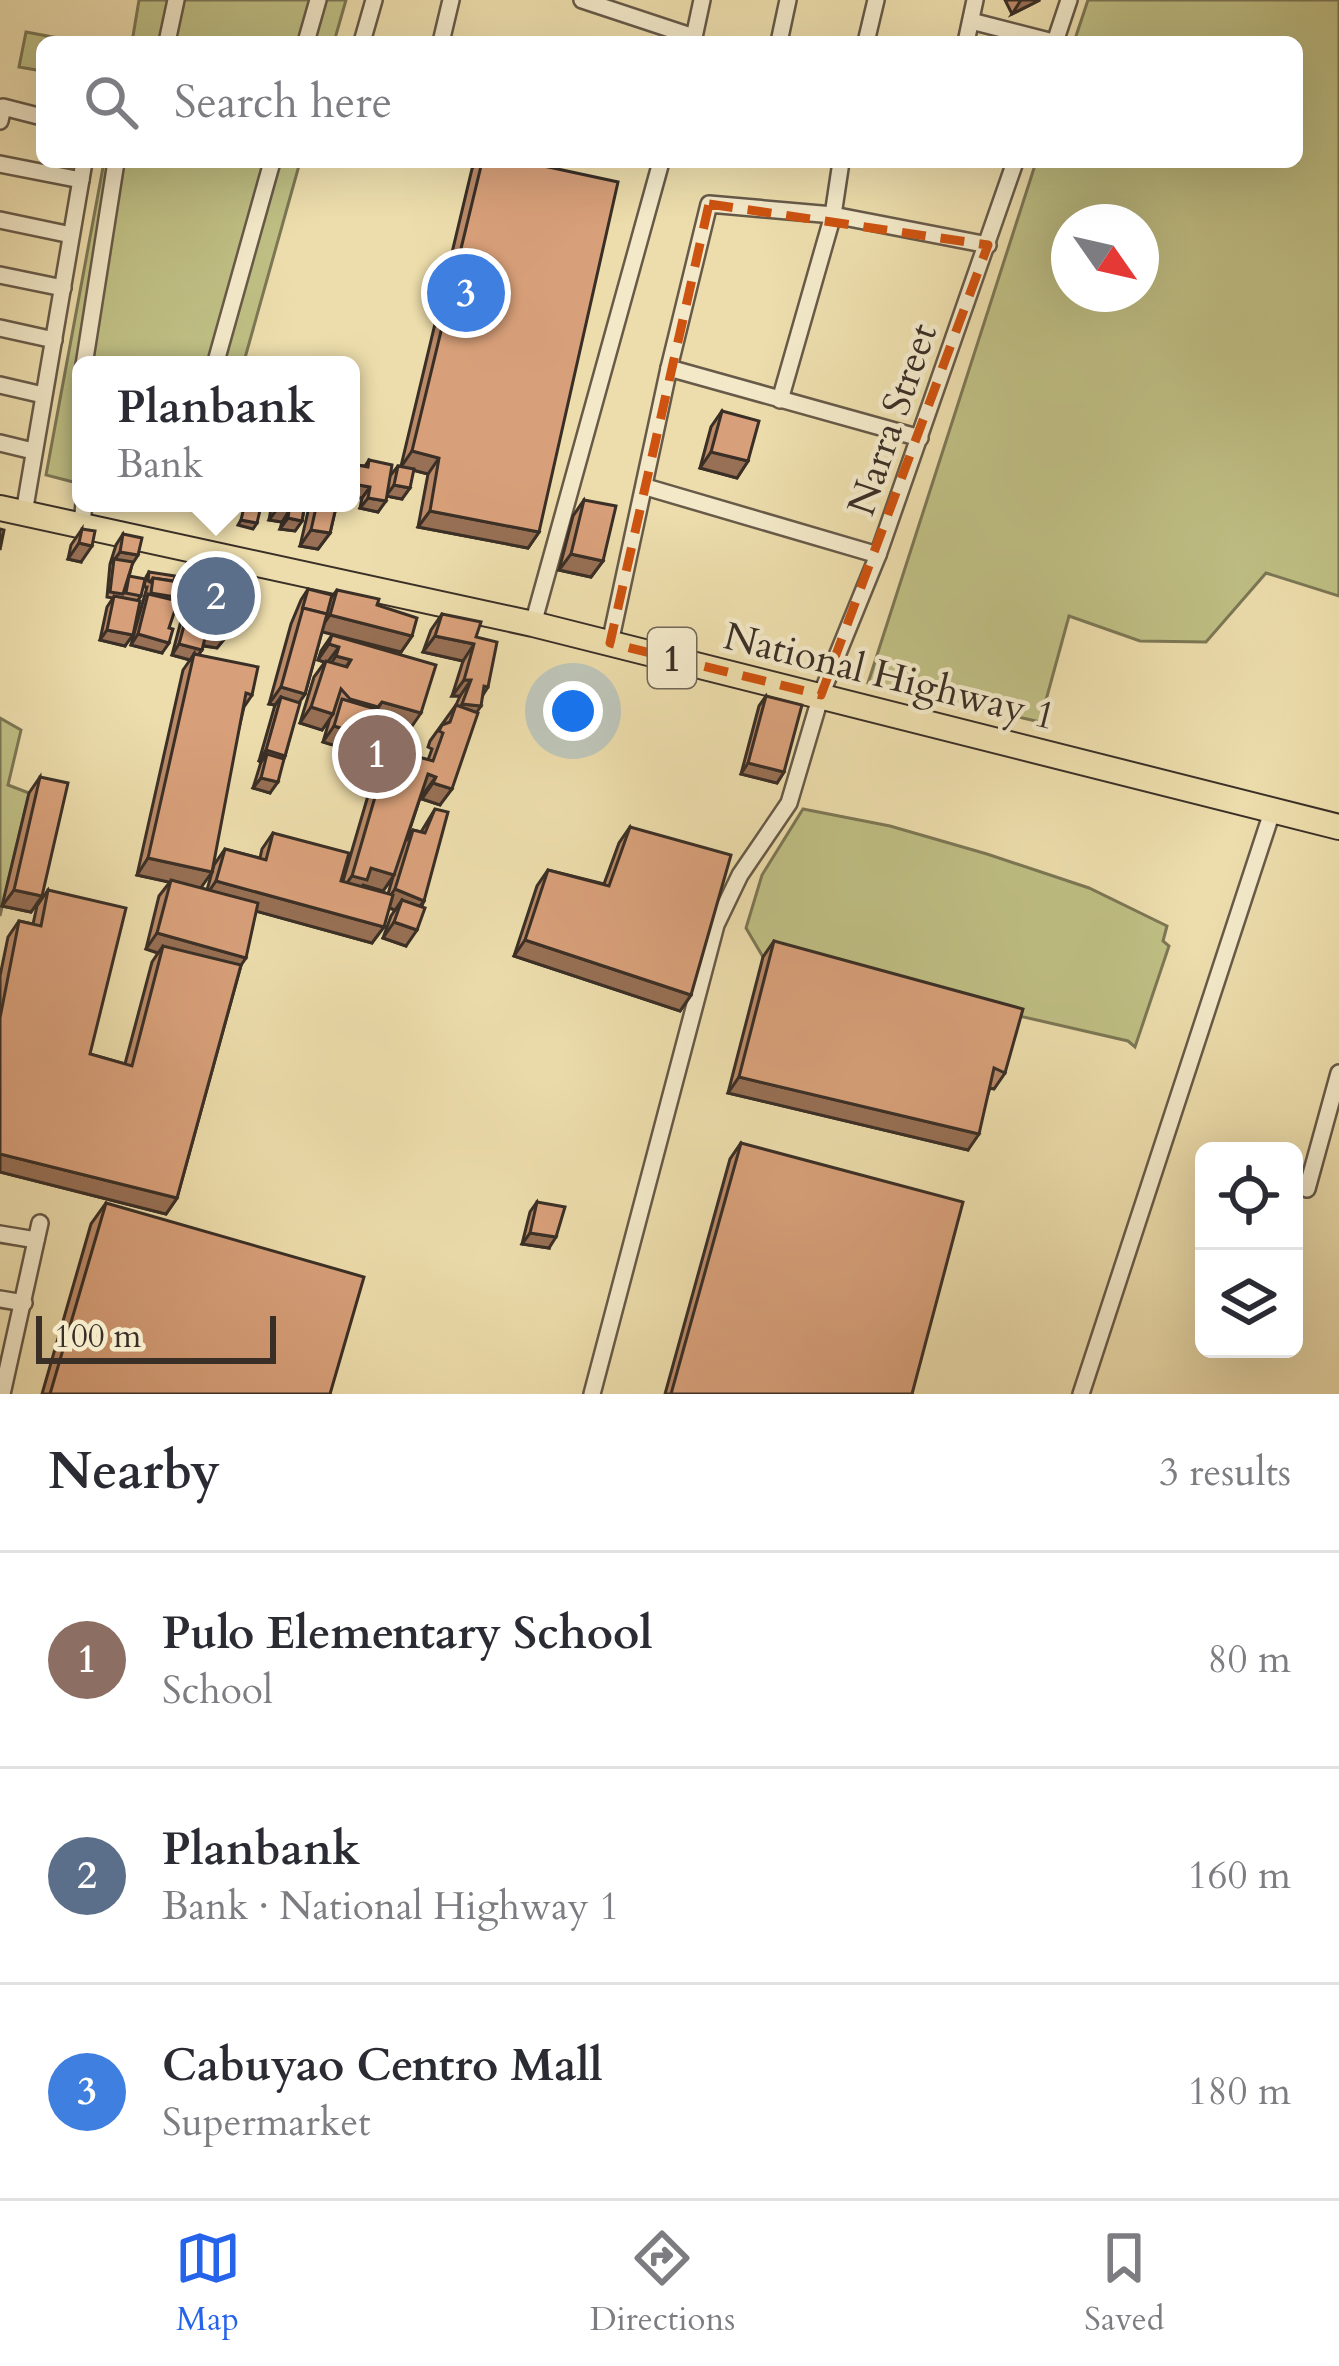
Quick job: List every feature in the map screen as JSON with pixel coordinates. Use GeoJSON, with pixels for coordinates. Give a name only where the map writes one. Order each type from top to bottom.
{"type":"FeatureCollection","features":[{"type":"Feature","properties":{"kind":"highway","name":"National Highway 1"},"geometry":{"type":"LineString","coordinates":[[12,510],[83,514],[1339,826]]}},
{"type":"Feature","properties":{"kind":"street"},"geometry":{"type":"LineString","coordinates":[[168,36],[176,0]]}},
{"type":"Feature","properties":{"kind":"street"},"geometry":{"type":"LineString","coordinates":[[308,36],[318,0]]}},
{"type":"Feature","properties":{"kind":"street"},"geometry":{"type":"LineString","coordinates":[[364,36],[374,0]]}},
{"type":"Feature","properties":{"kind":"street"},"geometry":{"type":"LineString","coordinates":[[442,36],[451,0]]}},
{"type":"Feature","properties":{"kind":"street"},"geometry":{"type":"LineString","coordinates":[[582,0],[685,36]]}},
{"type":"Feature","properties":{"kind":"street"},"geometry":{"type":"LineString","coordinates":[[695,36],[702,0]]}},
{"type":"Feature","properties":{"kind":"street"},"geometry":{"type":"LineString","coordinates":[[780,36],[788,0]]}},
{"type":"Feature","properties":{"kind":"street"},"geometry":{"type":"LineString","coordinates":[[867,36],[876,0]]}},
{"type":"Feature","properties":{"kind":"street"},"geometry":{"type":"LineString","coordinates":[[967,36],[975,0]]}},
{"type":"Feature","properties":{"kind":"street"},"geometry":{"type":"LineString","coordinates":[[1056,36],[1069,0]]}},
{"type":"Feature","properties":{"kind":"street"},"geometry":{"type":"LineString","coordinates":[[971,21],[1030,36]]}},
{"type":"Feature","properties":{"kind":"street"},"geometry":{"type":"LineString","coordinates":[[0,121],[3,107],[36,115]]}},
{"type":"Feature","properties":{"kind":"street"},"geometry":{"type":"LineString","coordinates":[[0,164],[36,167]]}},
{"type":"Feature","properties":{"kind":"street"},"geometry":{"type":"LineString","coordinates":[[12,510],[33,451],[82,171],[47,168]]}},
{"type":"Feature","properties":{"kind":"street"},"geometry":{"type":"LineString","coordinates":[[83,356],[115,168]]}},
{"type":"Feature","properties":{"kind":"street"},"geometry":{"type":"LineString","coordinates":[[218,356],[270,168]]}},
{"type":"Feature","properties":{"kind":"street"},"geometry":{"type":"LineString","coordinates":[[533,624],[660,168]]}},
{"type":"Feature","properties":{"kind":"street"},"geometry":{"type":"LineString","coordinates":[[780,400],[833,215],[840,168]]}},
{"type":"Feature","properties":{"kind":"street","name":"Narra Street"},"geometry":{"type":"LineString","coordinates":[[592,1394],[716,925],[740,875],[789,803],[821,695],[878,555],[1013,168]]}},
{"type":"Feature","properties":{"kind":"street"},"geometry":{"type":"LineString","coordinates":[[610,643],[710,204],[833,215],[988,245]]}},
{"type":"Feature","properties":{"kind":"street"},"geometry":{"type":"LineString","coordinates":[[0,220],[71,235]]}},
{"type":"Feature","properties":{"kind":"street"},"geometry":{"type":"LineString","coordinates":[[0,275],[63,288]]}},
{"type":"Feature","properties":{"kind":"street"},"geometry":{"type":"LineString","coordinates":[[0,328],[54,340]]}},
{"type":"Feature","properties":{"kind":"street"},"geometry":{"type":"LineString","coordinates":[[669,368],[920,438]]}},
{"type":"Feature","properties":{"kind":"street"},"geometry":{"type":"LineString","coordinates":[[0,386],[44,395]]}},
{"type":"Feature","properties":{"kind":"street"},"geometry":{"type":"LineString","coordinates":[[0,443],[33,451]]}},
{"type":"Feature","properties":{"kind":"street"},"geometry":{"type":"LineString","coordinates":[[646,488],[878,555]]}},
{"type":"Feature","properties":{"kind":"street"},"geometry":{"type":"LineString","coordinates":[[1081,1394],[1273,809]]}},
{"type":"Feature","properties":{"kind":"street"},"geometry":{"type":"LineString","coordinates":[[1307,1189],[1339,1073]]}},
{"type":"Feature","properties":{"kind":"street"},"geometry":{"type":"LineString","coordinates":[[0,1234],[38,1232],[23,1303],[5,1357],[2,1394]]}},
{"type":"Feature","properties":{"kind":"street"},"geometry":{"type":"LineString","coordinates":[[0,1299],[23,1303]]}},
{"type":"Feature","properties":{"kind":"highlighted area"},"geometry":{"type":"Polygon","coordinates":[[[709,204],[988,245],[821,695],[610,643],[709,204]]]}},
{"type":"Feature","properties":{"kind":"green space"},"geometry":{"type":"Polygon","coordinates":[[[139,0],[346,0],[336,36],[133,36],[139,0]]]}},
{"type":"Feature","properties":{"kind":"green space"},"geometry":{"type":"Polygon","coordinates":[[[1088,0],[1339,0],[1339,596],[1266,573],[1206,642],[1140,641],[1069,616],[1040,722],[868,683],[1034,168],[1303,168],[1303,36],[1076,36],[1088,0]]]}},
{"type":"Feature","properties":{"kind":"green space"},"geometry":{"type":"Polygon","coordinates":[[[26,32],[48,36],[36,36],[36,70],[19,67],[26,32]]]}},
{"type":"Feature","properties":{"kind":"green space"},"geometry":{"type":"Polygon","coordinates":[[[103,168],[298,168],[246,356],[72,356],[72,482],[46,475],[103,168]]]}},
{"type":"Feature","properties":{"kind":"green space"},"geometry":{"type":"Polygon","coordinates":[[[0,718],[21,730],[8,785],[29,793],[0,916],[0,718]]]}},
{"type":"Feature","properties":{"kind":"green space"},"geometry":{"type":"Polygon","coordinates":[[[803,809],[890,826],[987,854],[1089,888],[1167,926],[1163,941],[1169,946],[1135,1047],[1128,1041],[763,957],[746,928],[762,875],[803,809]]]}},
{"type":"Feature","properties":{"kind":"building"},"geometry":{"type":"Polygon","coordinates":[[[481,168],[553,168],[618,182],[539,532],[430,511],[439,458],[412,451],[481,168]]]}},
{"type":"Feature","properties":{"kind":"building"},"geometry":{"type":"Polygon","coordinates":[[[722,411],[759,421],[748,461],[711,452],[722,411]]]}},
{"type":"Feature","properties":{"kind":"building"},"geometry":{"type":"Polygon","coordinates":[[[369,460],[392,465],[386,501],[368,498],[370,487],[360,485],[360,466],[368,467],[369,460]]]}},
{"type":"Feature","properties":{"kind":"building"},"geometry":{"type":"Polygon","coordinates":[[[398,466],[414,469],[410,488],[394,485],[398,466]]]}},
{"type":"Feature","properties":{"kind":"building"},"geometry":{"type":"Polygon","coordinates":[[[584,500],[616,506],[603,561],[571,554],[584,500]]]}},
{"type":"Feature","properties":{"kind":"building"},"geometry":{"type":"Polygon","coordinates":[[[243,512],[260,512],[257,523],[241,520],[243,512]]]}},
{"type":"Feature","properties":{"kind":"building"},"geometry":{"type":"Polygon","coordinates":[[[289,512],[304,512],[302,521],[288,518],[289,512]]]}},
{"type":"Feature","properties":{"kind":"building"},"geometry":{"type":"Polygon","coordinates":[[[315,512],[335,512],[330,533],[311,530],[315,512]]]}},
{"type":"Feature","properties":{"kind":"building"},"geometry":{"type":"Polygon","coordinates":[[[82,529],[95,531],[92,546],[79,543],[82,529]]]}},
{"type":"Feature","properties":{"kind":"building"},"geometry":{"type":"Polygon","coordinates":[[[123,534],[142,538],[138,555],[120,552],[123,534]]]}},
{"type":"Feature","properties":{"kind":"building"},"geometry":{"type":"Polygon","coordinates":[[[114,559],[133,562],[123,594],[110,592],[114,559]]]}},
{"type":"Feature","properties":{"kind":"building"},"geometry":{"type":"Polygon","coordinates":[[[149,572],[175,576],[174,581],[153,578],[150,582],[149,572]]]}},
{"type":"Feature","properties":{"kind":"building"},"geometry":{"type":"Polygon","coordinates":[[[129,576],[145,579],[141,596],[126,593],[129,576]]]}},
{"type":"Feature","properties":{"kind":"building"},"geometry":{"type":"Polygon","coordinates":[[[213,577],[237,581],[225,638],[206,634],[202,650],[179,644],[188,611],[212,617],[208,609],[213,577]]]}},
{"type":"Feature","properties":{"kind":"building"},"geometry":{"type":"Polygon","coordinates":[[[153,578],[178,582],[175,597],[151,593],[153,578]]]}},
{"type":"Feature","properties":{"kind":"building"},"geometry":{"type":"Polygon","coordinates":[[[308,589],[332,595],[327,614],[302,610],[308,589]]]}},
{"type":"Feature","properties":{"kind":"building"},"geometry":{"type":"Polygon","coordinates":[[[337,590],[379,599],[377,605],[417,618],[412,636],[330,615],[337,590]]]}},
{"type":"Feature","properties":{"kind":"building"},"geometry":{"type":"Polygon","coordinates":[[[148,594],[178,601],[169,643],[138,634],[148,594]]]}},
{"type":"Feature","properties":{"kind":"building"},"geometry":{"type":"Polygon","coordinates":[[[114,596],[140,601],[133,635],[107,630],[114,596]]]}},
{"type":"Feature","properties":{"kind":"building"},"geometry":{"type":"Polygon","coordinates":[[[303,608],[327,614],[305,694],[281,687],[303,608]]]}},
{"type":"Feature","properties":{"kind":"building"},"geometry":{"type":"Polygon","coordinates":[[[442,614],[481,622],[476,637],[497,642],[481,706],[462,704],[471,680],[464,680],[474,644],[435,636],[442,614]]]}},
{"type":"Feature","properties":{"kind":"building"},"geometry":{"type":"Polygon","coordinates":[[[332,635],[436,665],[421,713],[350,699],[341,689],[333,714],[311,707],[326,661],[347,667],[351,660],[336,656],[339,647],[329,644],[332,635]]]}},
{"type":"Feature","properties":{"kind":"building"},"geometry":{"type":"Polygon","coordinates":[[[194,654],[258,667],[252,695],[246,693],[212,872],[148,858],[194,654]]]}},
{"type":"Feature","properties":{"kind":"building"},"geometry":{"type":"Polygon","coordinates":[[[766,696],[802,705],[784,772],[748,763],[766,696]]]}},
{"type":"Feature","properties":{"kind":"building"},"geometry":{"type":"Polygon","coordinates":[[[281,697],[300,703],[285,756],[266,750],[281,697]]]}},
{"type":"Feature","properties":{"kind":"building"},"geometry":{"type":"Polygon","coordinates":[[[342,699],[389,713],[381,740],[334,726],[342,699]]]}},
{"type":"Feature","properties":{"kind":"building"},"geometry":{"type":"Polygon","coordinates":[[[456,705],[478,713],[452,789],[433,783],[436,777],[428,774],[394,875],[371,868],[367,880],[352,876],[389,749],[433,761],[443,733],[439,731],[450,722],[456,705]]]}},
{"type":"Feature","properties":{"kind":"building"},"geometry":{"type":"Polygon","coordinates":[[[267,754],[284,759],[278,782],[261,778],[267,754]]]}},
{"type":"Feature","properties":{"kind":"building"},"geometry":{"type":"Polygon","coordinates":[[[40,777],[68,783],[42,896],[14,890],[40,777]]]}},
{"type":"Feature","properties":{"kind":"building"},"geometry":{"type":"Polygon","coordinates":[[[435,809],[448,812],[424,901],[395,889],[413,830],[425,833],[435,809]]]}},
{"type":"Feature","properties":{"kind":"building"},"geometry":{"type":"Polygon","coordinates":[[[630,827],[731,855],[691,995],[525,940],[548,870],[609,886],[630,827]]]}},
{"type":"Feature","properties":{"kind":"building"},"geometry":{"type":"Polygon","coordinates":[[[273,833],[349,853],[341,881],[393,895],[384,927],[216,881],[225,849],[266,860],[273,833]]]}},
{"type":"Feature","properties":{"kind":"building"},"geometry":{"type":"Polygon","coordinates":[[[171,880],[258,903],[246,958],[157,933],[171,880]]]}},
{"type":"Feature","properties":{"kind":"building"},"geometry":{"type":"Polygon","coordinates":[[[48,890],[126,908],[90,1054],[132,1066],[163,946],[241,965],[177,1198],[0,1154],[0,1018],[19,921],[41,926],[48,890]]]}},
{"type":"Feature","properties":{"kind":"building"},"geometry":{"type":"Polygon","coordinates":[[[402,900],[425,908],[417,930],[394,922],[402,900]]]}},
{"type":"Feature","properties":{"kind":"building"},"geometry":{"type":"Polygon","coordinates":[[[774,941],[1023,1009],[1005,1073],[994,1068],[979,1134],[739,1077],[774,941]]]}},
{"type":"Feature","properties":{"kind":"building"},"geometry":{"type":"Polygon","coordinates":[[[741,1143],[963,1202],[912,1394],[671,1394],[741,1143]]]}},
{"type":"Feature","properties":{"kind":"building"},"geometry":{"type":"Polygon","coordinates":[[[537,1202],[565,1207],[556,1237],[530,1233],[537,1202]]]}},
{"type":"Feature","properties":{"kind":"building"},"geometry":{"type":"Polygon","coordinates":[[[106,1203],[364,1277],[330,1394],[50,1394],[106,1203]]]}},
{"type":"Feature","properties":{"kind":"place","name":"Cabuyao Centro Mall"},"geometry":{"type":"Point","coordinates":[466,293]}},
{"type":"Feature","properties":{"kind":"place","name":"Planbank"},"geometry":{"type":"Point","coordinates":[216,596]}},
{"type":"Feature","properties":{"kind":"place","name":"Pulo Elementary School"},"geometry":{"type":"Point","coordinates":[377,754]}}]}
